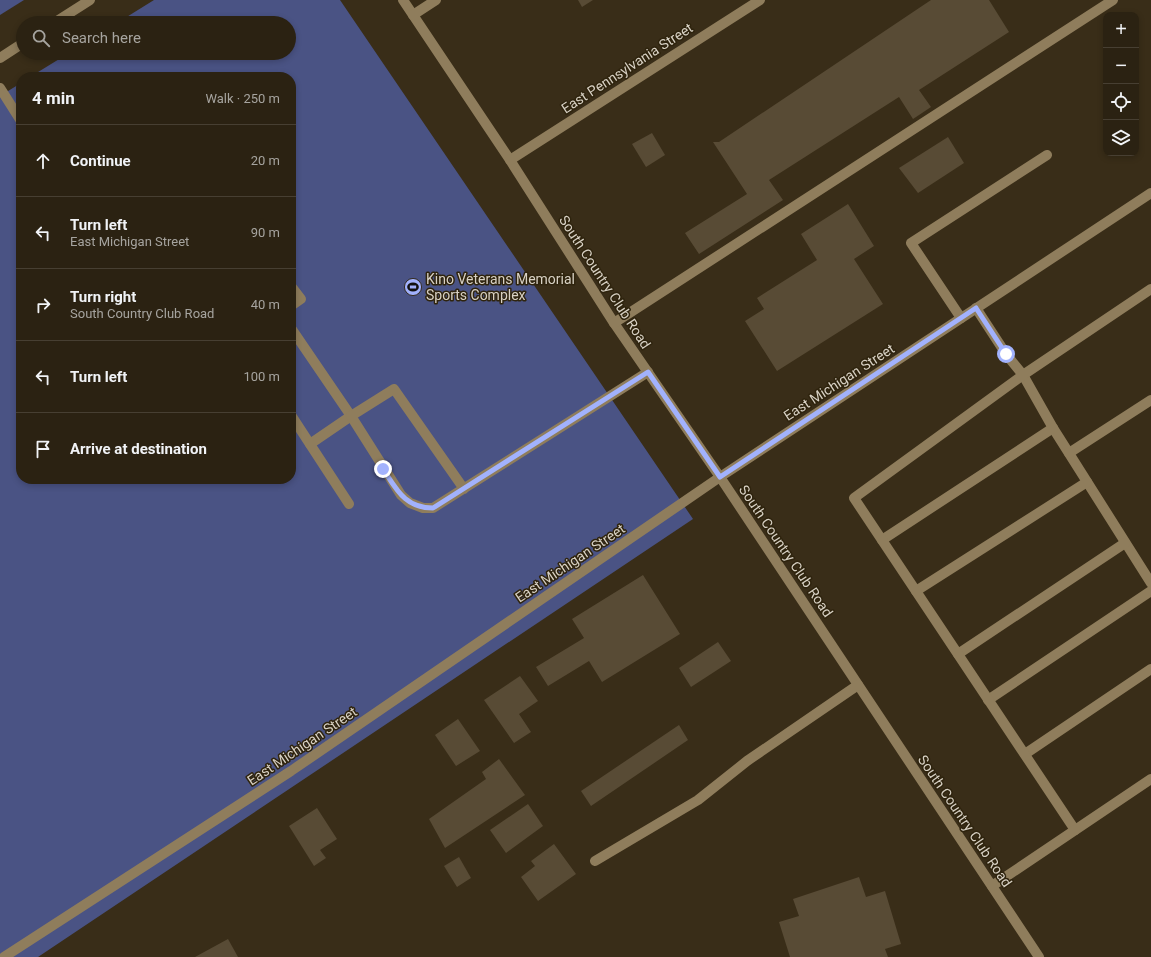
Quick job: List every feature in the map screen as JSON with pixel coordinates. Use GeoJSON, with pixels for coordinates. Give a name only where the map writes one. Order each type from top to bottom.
{"type":"FeatureCollection","features":[{"type":"Feature","properties":{"kind":"street"},"geometry":{"type":"LineString","coordinates":[[65,16],[90,0]]}},
{"type":"Feature","properties":{"kind":"street","name":"South Country Club Road"},"geometry":{"type":"LineString","coordinates":[[403,0],[510,160],[614,323],[720,477],[1039,957]]}},
{"type":"Feature","properties":{"kind":"street"},"geometry":{"type":"LineString","coordinates":[[413,15],[436,0]]}},
{"type":"Feature","properties":{"kind":"street","name":"East Pennsylvania Street"},"geometry":{"type":"LineString","coordinates":[[510,160],[760,0]]}},
{"type":"Feature","properties":{"kind":"street"},"geometry":{"type":"LineString","coordinates":[[614,323],[1113,0]]}},
{"type":"Feature","properties":{"kind":"street"},"geometry":{"type":"LineString","coordinates":[[0,58],[16,48]]}},
{"type":"Feature","properties":{"kind":"street"},"geometry":{"type":"LineString","coordinates":[[0,88],[16,113]]}},
{"type":"Feature","properties":{"kind":"street"},"geometry":{"type":"LineString","coordinates":[[961,318],[911,243],[1047,155]]}},
{"type":"Feature","properties":{"kind":"street","name":"East Michigan Street"},"geometry":{"type":"LineString","coordinates":[[4,957],[291,771],[720,477],[1151,193]]}},
{"type":"Feature","properties":{"kind":"street"},"geometry":{"type":"LineString","coordinates":[[1075,830],[854,498],[1023,375],[1151,289]]}},
{"type":"Feature","properties":{"kind":"street"},"geometry":{"type":"LineString","coordinates":[[296,292],[301,299],[296,302]]}},
{"type":"Feature","properties":{"kind":"street"},"geometry":{"type":"LineString","coordinates":[[976,308],[1006,354],[1023,375],[1068,453],[1151,583]]}},
{"type":"Feature","properties":{"kind":"street"},"geometry":{"type":"LineString","coordinates":[[296,335],[351,416],[401,495],[410,503],[422,508],[433,508],[648,372]]}},
{"type":"Feature","properties":{"kind":"street"},"geometry":{"type":"LineString","coordinates":[[310,444],[394,389],[464,489]]}},
{"type":"Feature","properties":{"kind":"street"},"geometry":{"type":"LineString","coordinates":[[1068,453],[1151,400]]}},
{"type":"Feature","properties":{"kind":"street"},"geometry":{"type":"LineString","coordinates":[[296,423],[349,504]]}},
{"type":"Feature","properties":{"kind":"street"},"geometry":{"type":"LineString","coordinates":[[882,540],[1053,428]]}},
{"type":"Feature","properties":{"kind":"street"},"geometry":{"type":"LineString","coordinates":[[916,591],[1087,482]]}},
{"type":"Feature","properties":{"kind":"street"},"geometry":{"type":"LineString","coordinates":[[958,654],[1125,543]]}},
{"type":"Feature","properties":{"kind":"street"},"geometry":{"type":"LineString","coordinates":[[988,700],[1151,591]]}},
{"type":"Feature","properties":{"kind":"street"},"geometry":{"type":"LineString","coordinates":[[1025,754],[1151,669]]}},
{"type":"Feature","properties":{"kind":"street"},"geometry":{"type":"LineString","coordinates":[[596,861],[698,800],[747,761],[858,685]]}},
{"type":"Feature","properties":{"kind":"street"},"geometry":{"type":"LineString","coordinates":[[992,886],[1151,779]]}},
{"type":"Feature","properties":{"kind":"shaded area"},"geometry":{"type":"Polygon","coordinates":[[[0,0],[24,0],[0,15],[0,0]]]}},
{"type":"Feature","properties":{"kind":"shaded area","name":"Kino Veterans Memorial Sports Complex"},"geometry":{"type":"Polygon","coordinates":[[[154,0],[340,0],[693,519],[38,957],[0,957],[0,96],[16,86],[16,484],[296,484],[296,72],[38,72],[58,60],[296,60],[296,16],[128,16],[154,0]]]}},
{"type":"Feature","properties":{"kind":"building"},"geometry":{"type":"Polygon","coordinates":[[[578,0],[593,0],[582,7],[578,0]]]}},
{"type":"Feature","properties":{"kind":"building"},"geometry":{"type":"Polygon","coordinates":[[[931,0],[989,0],[1009,32],[919,90],[931,107],[913,119],[899,97],[769,180],[783,200],[699,254],[685,233],[747,194],[713,142],[719,142],[931,0]]]}},
{"type":"Feature","properties":{"kind":"building"},"geometry":{"type":"Polygon","coordinates":[[[652,133],[665,155],[646,167],[632,144],[652,133]]]}},
{"type":"Feature","properties":{"kind":"building"},"geometry":{"type":"Polygon","coordinates":[[[948,137],[964,163],[918,193],[899,168],[948,137]]]}},
{"type":"Feature","properties":{"kind":"building"},"geometry":{"type":"Polygon","coordinates":[[[848,204],[874,246],[854,259],[883,304],[777,371],[745,321],[764,309],[757,298],[817,260],[801,234],[848,204]]]}},
{"type":"Feature","properties":{"kind":"building"},"geometry":{"type":"Polygon","coordinates":[[[643,575],[680,634],[602,682],[589,661],[548,686],[536,667],[584,638],[572,619],[643,575]]]}},
{"type":"Feature","properties":{"kind":"building"},"geometry":{"type":"Polygon","coordinates":[[[718,642],[731,661],[691,687],[679,668],[718,642]]]}},
{"type":"Feature","properties":{"kind":"building"},"geometry":{"type":"Polygon","coordinates":[[[520,676],[538,701],[519,714],[531,732],[514,743],[484,700],[520,676]]]}},
{"type":"Feature","properties":{"kind":"building"},"geometry":{"type":"Polygon","coordinates":[[[458,719],[480,751],[456,766],[435,735],[458,719]]]}},
{"type":"Feature","properties":{"kind":"building"},"geometry":{"type":"Polygon","coordinates":[[[679,725],[688,740],[591,806],[581,791],[679,725]]]}},
{"type":"Feature","properties":{"kind":"building"},"geometry":{"type":"Polygon","coordinates":[[[499,759],[525,795],[445,848],[429,819],[486,779],[482,772],[499,759]]]}},
{"type":"Feature","properties":{"kind":"building"},"geometry":{"type":"Polygon","coordinates":[[[528,804],[543,826],[506,853],[490,830],[528,804]]]}},
{"type":"Feature","properties":{"kind":"building"},"geometry":{"type":"Polygon","coordinates":[[[317,808],[337,839],[320,850],[326,858],[314,866],[289,826],[317,808]]]}},
{"type":"Feature","properties":{"kind":"building"},"geometry":{"type":"Polygon","coordinates":[[[554,844],[576,874],[538,901],[521,877],[535,866],[531,861],[554,844]]]}},
{"type":"Feature","properties":{"kind":"building"},"geometry":{"type":"Polygon","coordinates":[[[459,857],[471,878],[457,887],[444,866],[459,857]]]}},
{"type":"Feature","properties":{"kind":"building"},"geometry":{"type":"Polygon","coordinates":[[[859,877],[866,897],[885,891],[901,944],[885,949],[888,957],[790,957],[779,922],[799,916],[793,899],[859,877]]]}},
{"type":"Feature","properties":{"kind":"building"},"geometry":{"type":"Polygon","coordinates":[[[228,939],[238,957],[195,957],[228,939]]]}},
{"type":"Feature","properties":{"kind":"place","name":"Kino Veterans Memorial Sports Complex"},"geometry":{"type":"Point","coordinates":[413,287]}},
{"type":"Feature","properties":{"kind":"route"},"geometry":{"type":"LineString","coordinates":[[383,469],[401,495],[410,503],[422,508],[433,508],[648,372],[720,477],[976,308],[1006,354]]}}]}
